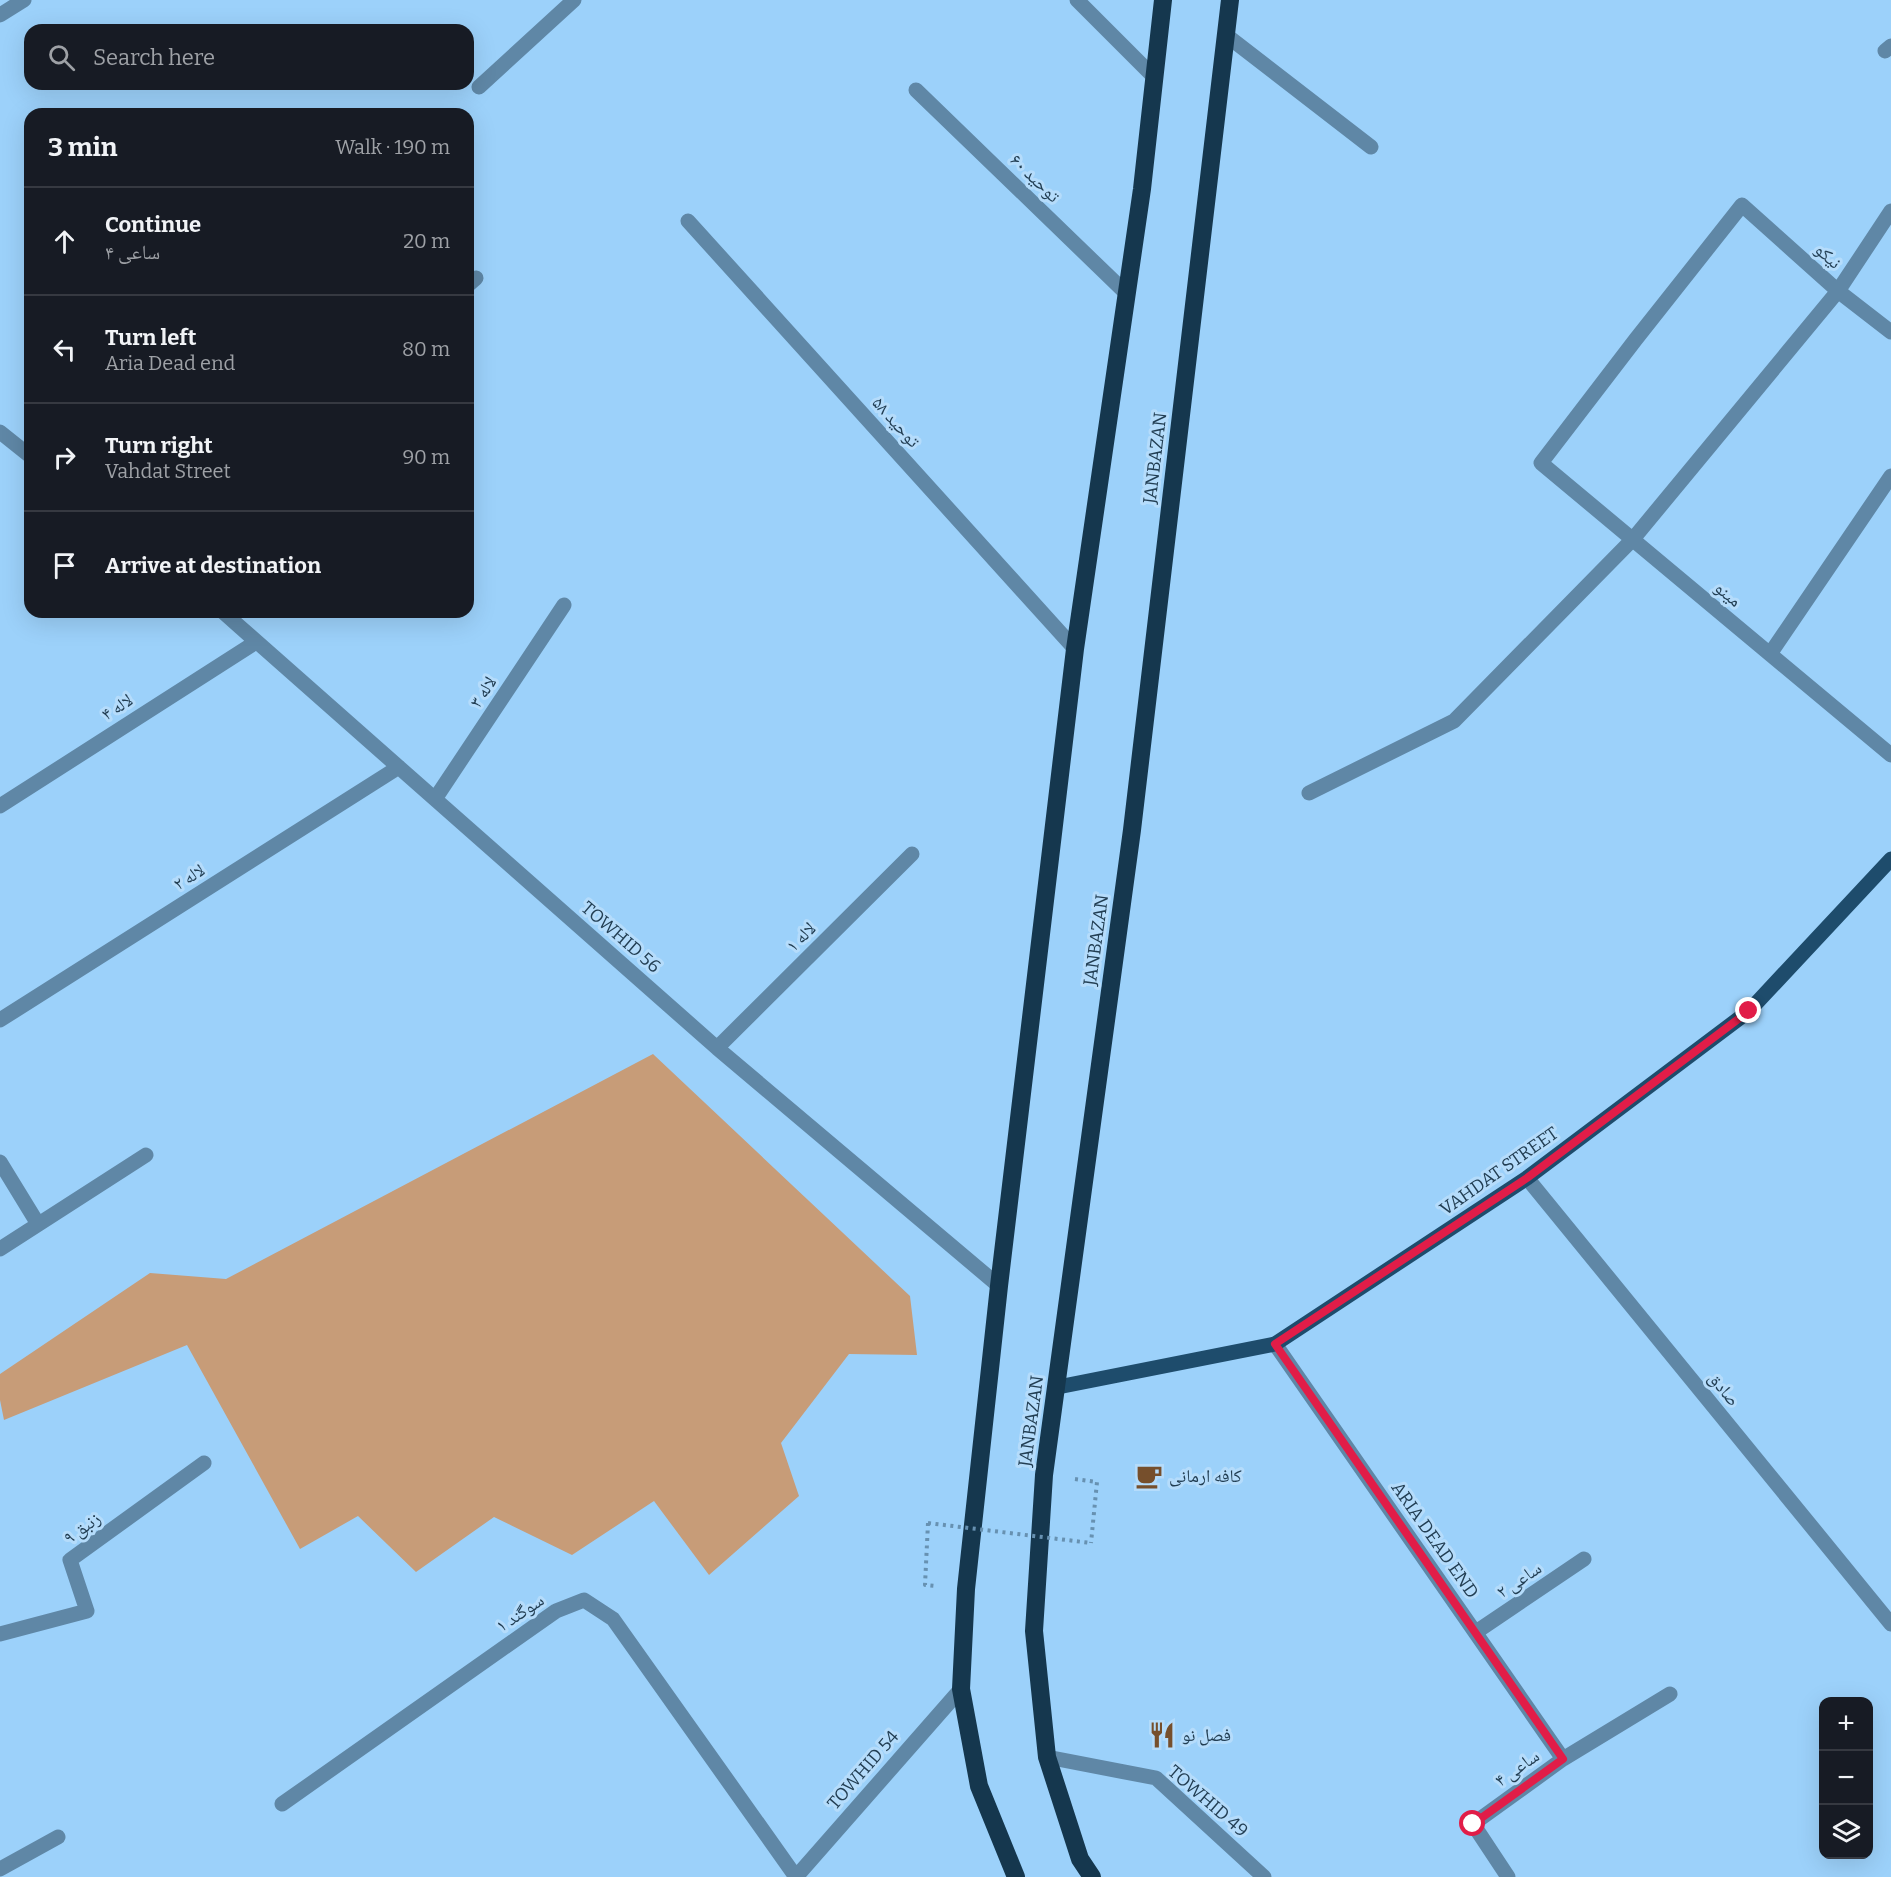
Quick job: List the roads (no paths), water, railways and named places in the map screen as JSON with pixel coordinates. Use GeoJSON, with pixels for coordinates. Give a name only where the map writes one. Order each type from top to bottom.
{"type":"FeatureCollection","features":[{"type":"Feature","properties":{"kind":"highway"},"geometry":{"type":"LineString","coordinates":[[1016,1877],[979,1786],[961,1689],[966,1589],[999,1286],[1075,649],[1142,189],[1163,0]]}},
{"type":"Feature","properties":{"kind":"highway","name":"JANBAZAN"},"geometry":{"type":"LineString","coordinates":[[1092,1877],[1080,1859],[1047,1757],[1034,1631],[1044,1476],[1058,1387],[1132,830],[1230,0]]}},
{"type":"Feature","properties":{"kind":"main road","name":"VAHDAT STREET"},"geometry":{"type":"LineString","coordinates":[[1058,1387],[1275,1344],[1527,1178],[1749,1011],[1891,859]]}},
{"type":"Feature","properties":{"kind":"street"},"geometry":{"type":"LineString","coordinates":[[0,15],[24,0]]}},
{"type":"Feature","properties":{"kind":"street"},"geometry":{"type":"LineString","coordinates":[[478,87],[574,0]]}},
{"type":"Feature","properties":{"kind":"street"},"geometry":{"type":"LineString","coordinates":[[1077,0],[1154,77]]}},
{"type":"Feature","properties":{"kind":"street"},"geometry":{"type":"LineString","coordinates":[[1226,34],[1371,147]]}},
{"type":"Feature","properties":{"kind":"street","name":"توحید ۶۰"},"geometry":{"type":"LineString","coordinates":[[916,90],[1126,293]]}},
{"type":"Feature","properties":{"kind":"street","name":"نیکو"},"geometry":{"type":"LineString","coordinates":[[1541,463],[1742,206],[1838,291],[1891,332]]}},
{"type":"Feature","properties":{"kind":"street"},"geometry":{"type":"LineString","coordinates":[[1309,794],[1454,721],[1633,539],[1838,291],[1891,211]]}},
{"type":"Feature","properties":{"kind":"street","name":"توحید ۵۸"},"geometry":{"type":"LineString","coordinates":[[687,221],[1075,649]]}},
{"type":"Feature","properties":{"kind":"street"},"geometry":{"type":"LineString","coordinates":[[0,432],[24,451]]}},
{"type":"Feature","properties":{"kind":"street","name":"مینو"},"geometry":{"type":"LineString","coordinates":[[1541,463],[1891,754]]}},
{"type":"Feature","properties":{"kind":"street"},"geometry":{"type":"LineString","coordinates":[[1770,654],[1891,476]]}},
{"type":"Feature","properties":{"kind":"street","name":"لاله ۳"},"geometry":{"type":"LineString","coordinates":[[435,800],[564,605]]}},
{"type":"Feature","properties":{"kind":"street","name":"TOWHID 56"},"geometry":{"type":"LineString","coordinates":[[230,618],[717,1048],[999,1286]]}},
{"type":"Feature","properties":{"kind":"street","name":"لاله ۴"},"geometry":{"type":"LineString","coordinates":[[0,806],[256,642]]}},
{"type":"Feature","properties":{"kind":"street","name":"لاله ۲"},"geometry":{"type":"LineString","coordinates":[[0,1020],[399,767]]}},
{"type":"Feature","properties":{"kind":"street","name":"لاله ۱"},"geometry":{"type":"LineString","coordinates":[[717,1048],[912,854]]}},
{"type":"Feature","properties":{"kind":"street"},"geometry":{"type":"LineString","coordinates":[[0,1249],[146,1155]]}},
{"type":"Feature","properties":{"kind":"street"},"geometry":{"type":"LineString","coordinates":[[0,1162],[38,1224]]}},
{"type":"Feature","properties":{"kind":"street","name":"صادق"},"geometry":{"type":"LineString","coordinates":[[1527,1178],[1891,1624]]}},
{"type":"Feature","properties":{"kind":"street","name":"ARIA DEAD END"},"geometry":{"type":"LineString","coordinates":[[1275,1344],[1563,1759]]}},
{"type":"Feature","properties":{"kind":"street","name":"زنبق ۹"},"geometry":{"type":"LineString","coordinates":[[0,1634],[87,1611],[70,1560],[204,1463]]}},
{"type":"Feature","properties":{"kind":"street","name":"ساعی ۲"},"geometry":{"type":"LineString","coordinates":[[1476,1632],[1584,1559]]}},
{"type":"Feature","properties":{"kind":"street","name":"سوگند ۱"},"geometry":{"type":"LineString","coordinates":[[282,1804],[556,1611],[584,1600],[613,1619],[796,1877]]}},
{"type":"Feature","properties":{"kind":"street","name":"TOWHID 54"},"geometry":{"type":"LineString","coordinates":[[796,1877],[961,1689]]}},
{"type":"Feature","properties":{"kind":"street","name":"ساعی ۴"},"geometry":{"type":"LineString","coordinates":[[1508,1877],[1473,1824],[1563,1759],[1670,1694]]}},
{"type":"Feature","properties":{"kind":"street","name":"TOWHID 49"},"geometry":{"type":"LineString","coordinates":[[1047,1757],[1156,1778],[1264,1877]]}},
{"type":"Feature","properties":{"kind":"street"},"geometry":{"type":"LineString","coordinates":[[0,1869],[58,1837]]}},
{"type":"Feature","properties":{"kind":"place","name":"کافه ارمانی"},"geometry":{"type":"Point","coordinates":[1149,1476]}},
{"type":"Feature","properties":{"kind":"place","name":"فصل نو"},"geometry":{"type":"Point","coordinates":[1162,1735]}}]}
